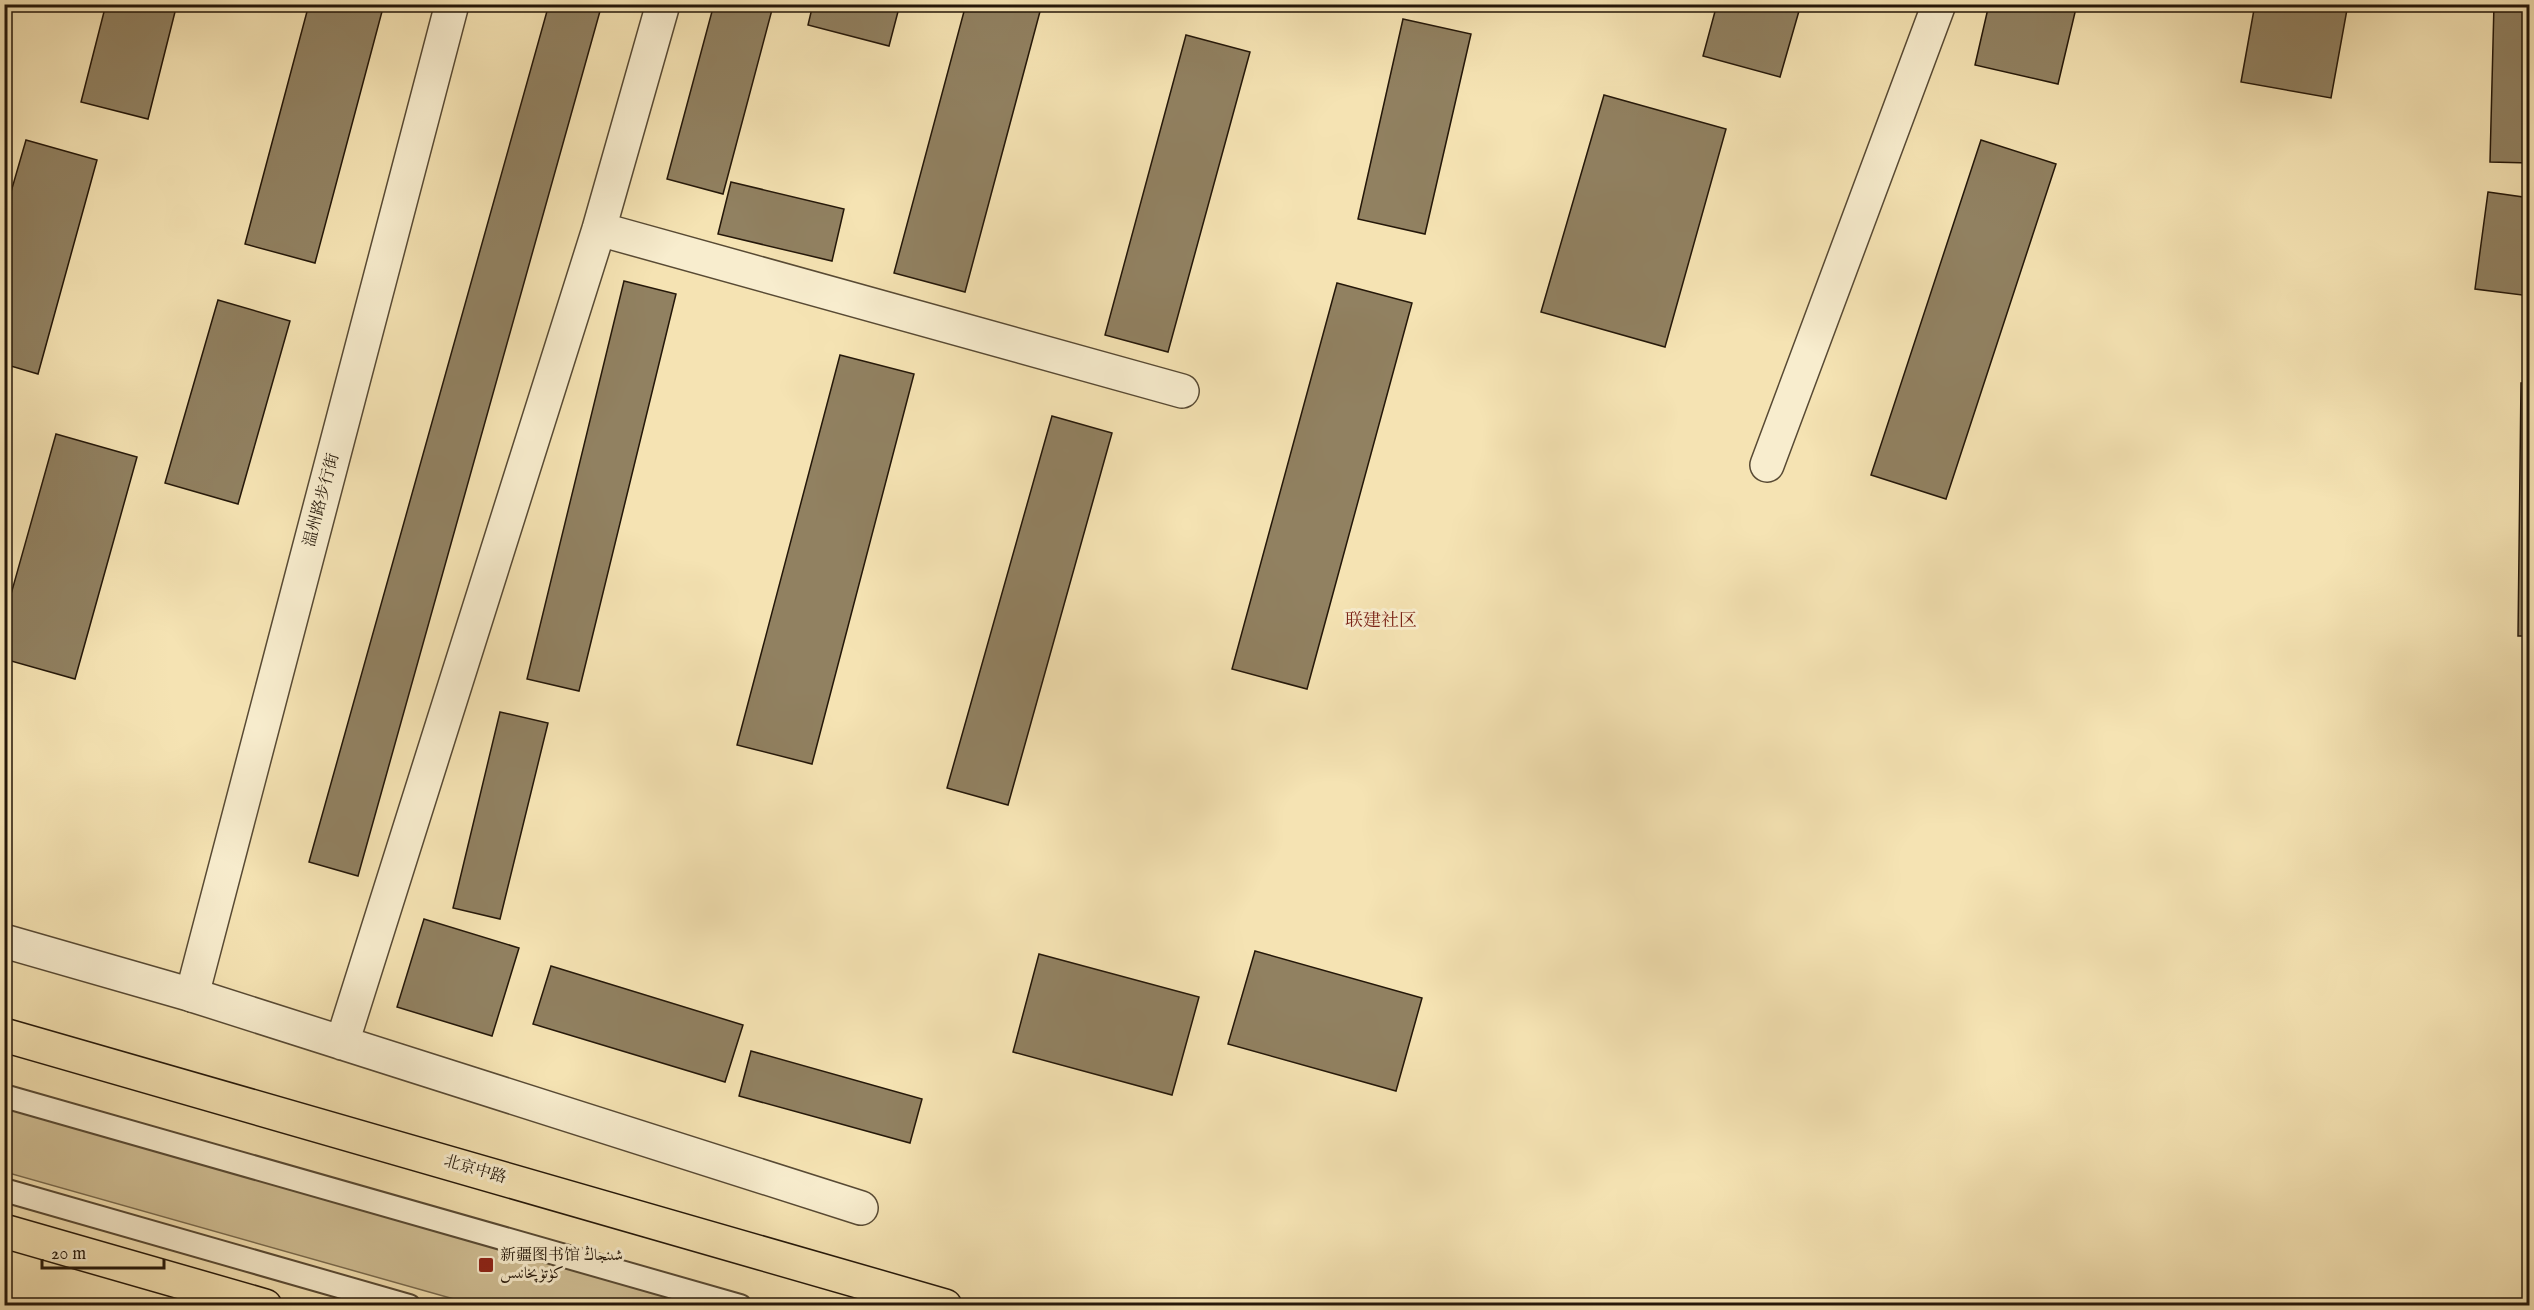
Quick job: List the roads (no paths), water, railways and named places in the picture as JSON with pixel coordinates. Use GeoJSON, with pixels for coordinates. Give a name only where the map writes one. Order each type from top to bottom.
{"type":"FeatureCollection","features":[{"type":"Feature","properties":{"kind":"main road","name":"北京中路"},"geometry":{"type":"LineString","coordinates":[[4,1035],[945,1305]]}},
{"type":"Feature","properties":{"kind":"main road"},"geometry":{"type":"LineString","coordinates":[[4,1230],[265,1305]]}},
{"type":"Feature","properties":{"kind":"street","name":"温州路步行街"},"geometry":{"type":"LineString","coordinates":[[192,995],[452,4]]}},
{"type":"Feature","properties":{"kind":"street"},"geometry":{"type":"LineString","coordinates":[[342,1043],[599,229],[663,4]]}},
{"type":"Feature","properties":{"kind":"street"},"geometry":{"type":"LineString","coordinates":[[1767,465],[1939,4]]}},
{"type":"Feature","properties":{"kind":"street"},"geometry":{"type":"LineString","coordinates":[[599,229],[1182,391]]}},
{"type":"Feature","properties":{"kind":"street"},"geometry":{"type":"LineString","coordinates":[[4,941],[192,995],[861,1208]]}},
{"type":"Feature","properties":{"kind":"lane"},"geometry":{"type":"LineString","coordinates":[[4,1096],[740,1305]]}},
{"type":"Feature","properties":{"kind":"lane"},"geometry":{"type":"LineString","coordinates":[[4,1190],[409,1305]]}},
{"type":"Feature","properties":{"kind":"place","name":"新疆图书馆 شىنجاڭ كۈتۈپخانىس"},"geometry":{"type":"Point","coordinates":[486,1265]}},
{"type":"Feature","properties":{"kind":"district","name":"联建社区"},"geometry":{"type":"Point","coordinates":[1381,621]}}]}
